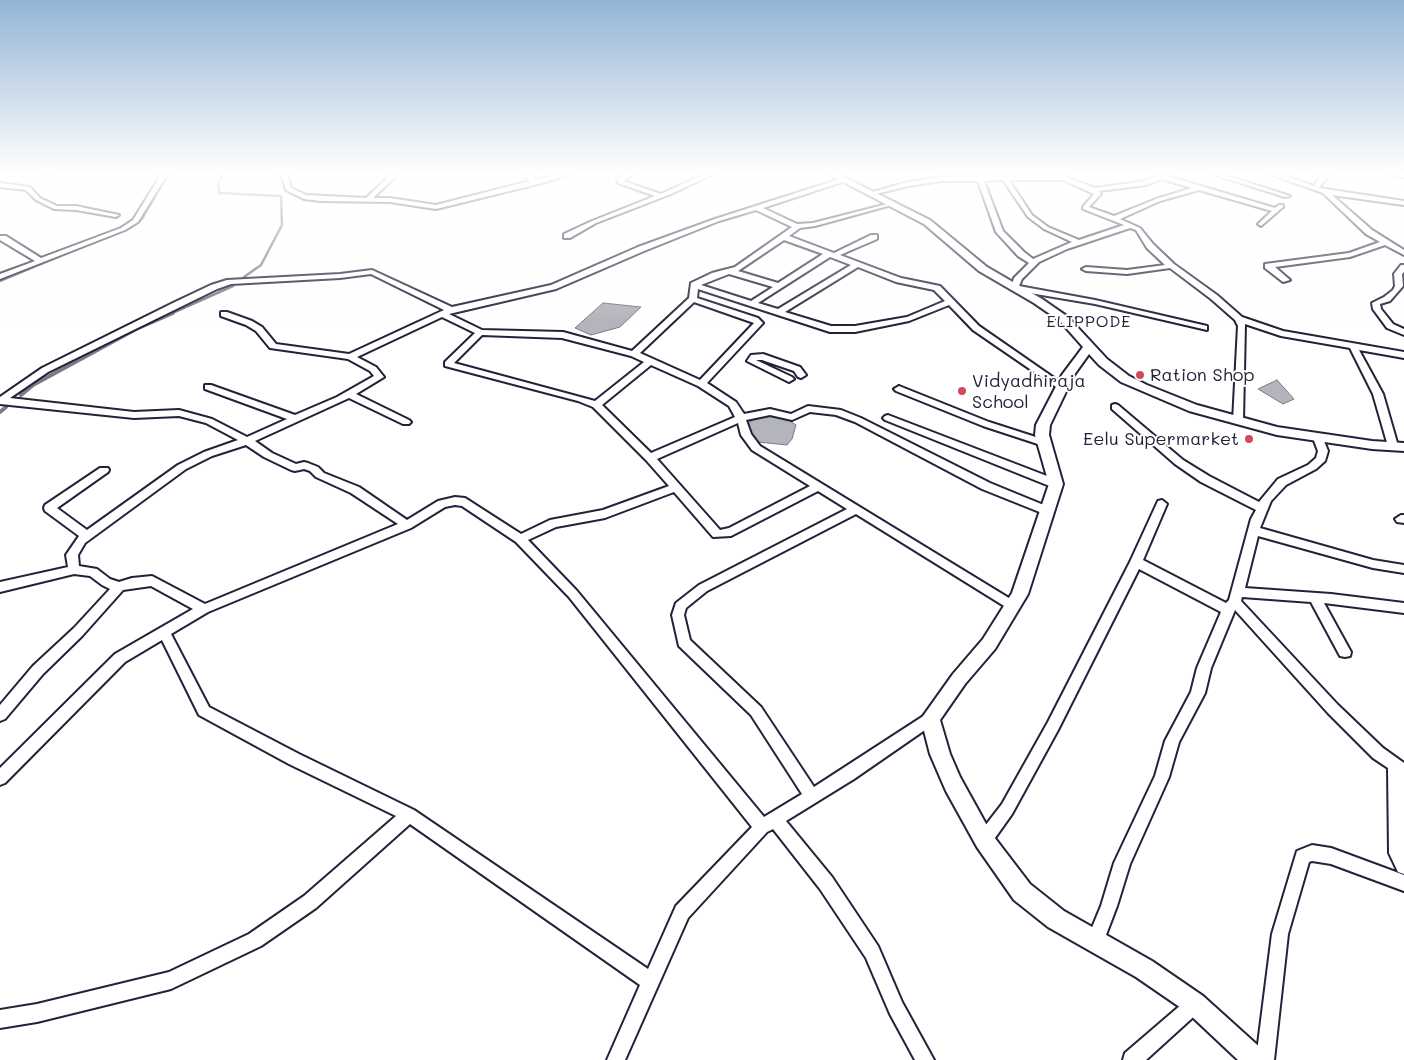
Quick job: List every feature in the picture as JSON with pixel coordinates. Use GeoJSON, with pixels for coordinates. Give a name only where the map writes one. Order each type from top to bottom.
{"type":"FeatureCollection","features":[{"type":"Feature","properties":{"kind":"street"},"geometry":{"type":"LineString","coordinates":[[0,277],[122,229],[133,222]]}},
{"type":"Feature","properties":{"kind":"street"},"geometry":{"type":"LineString","coordinates":[[567,236],[593,222]]}},
{"type":"Feature","properties":{"kind":"street"},"geometry":{"type":"LineString","coordinates":[[350,357],[448,313],[553,287],[710,222]]}},
{"type":"Feature","properties":{"kind":"street"},"geometry":{"type":"LineString","coordinates":[[789,222],[796,226],[822,222]]}},
{"type":"Feature","properties":{"kind":"street"},"geometry":{"type":"LineString","coordinates":[[927,222],[983,269],[1038,301],[1064,319],[1084,352],[1103,362],[1125,379],[1143,388],[1168,399],[1277,431],[1318,438],[1399,446],[1378,394],[1353,346]]}},
{"type":"Feature","properties":{"kind":"street"},"geometry":{"type":"LineString","coordinates":[[997,222],[1000,232],[1020,254],[1032,262]]}},
{"type":"Feature","properties":{"kind":"street"},"geometry":{"type":"LineString","coordinates":[[1039,222],[1046,228],[1078,242]]}},
{"type":"Feature","properties":{"kind":"street"},"geometry":{"type":"LineString","coordinates":[[1123,222],[1138,229],[1150,246],[1171,266],[1214,296],[1239,319],[1281,333],[1404,355]]}},
{"type":"Feature","properties":{"kind":"street"},"geometry":{"type":"LineString","coordinates":[[1359,222],[1370,232],[1403,250]]}},
{"type":"Feature","properties":{"kind":"street"},"geometry":{"type":"LineString","coordinates":[[1015,288],[1018,278],[1032,262],[1078,242],[1131,225]]}},
{"type":"Feature","properties":{"kind":"street"},"geometry":{"type":"LineString","coordinates":[[694,285],[715,274],[738,268],[784,237],[796,226]]}},
{"type":"Feature","properties":{"kind":"street"},"geometry":{"type":"LineString","coordinates":[[784,237],[910,284],[938,288],[976,328],[1062,387]]}},
{"type":"Feature","properties":{"kind":"street"},"geometry":{"type":"LineString","coordinates":[[751,304],[831,255],[874,237]]}},
{"type":"Feature","properties":{"kind":"street"},"geometry":{"type":"LineString","coordinates":[[3,238],[40,260]]}},
{"type":"Feature","properties":{"kind":"street"},"geometry":{"type":"LineString","coordinates":[[1286,280],[1268,266],[1350,255],[1387,242]]}},
{"type":"Feature","properties":{"kind":"street"},"geometry":{"type":"LineString","coordinates":[[778,313],[856,265]]}},
{"type":"Feature","properties":{"kind":"street"},"geometry":{"type":"LineString","coordinates":[[1086,269],[1127,272],[1171,266]]}},
{"type":"Feature","properties":{"kind":"street"},"geometry":{"type":"LineString","coordinates":[[1404,267],[1398,274],[1399,286],[1396,291],[1387,299],[1376,303],[1377,309],[1390,326],[1404,332]]}},
{"type":"Feature","properties":{"kind":"street"},"geometry":{"type":"LineString","coordinates":[[729,271],[779,286]]}},
{"type":"Feature","properties":{"kind":"street"},"geometry":{"type":"LineString","coordinates":[[1,400],[45,370],[214,287],[230,282],[340,276],[372,272],[480,332],[530,336],[563,335],[634,354],[701,384],[733,404],[741,418],[746,435],[756,448],[1013,606]]}},
{"type":"Feature","properties":{"kind":"street"},"geometry":{"type":"LineString","coordinates":[[634,354],[693,299],[694,285]]}},
{"type":"Feature","properties":{"kind":"street"},"geometry":{"type":"LineString","coordinates":[[694,285],[830,329],[855,329],[909,319],[950,302]]}},
{"type":"Feature","properties":{"kind":"street"},"geometry":{"type":"LineString","coordinates":[[1015,288],[1095,302],[1204,328]]}},
{"type":"Feature","properties":{"kind":"street"},"geometry":{"type":"LineString","coordinates":[[693,299],[759,323],[701,384]]}},
{"type":"Feature","properties":{"kind":"street"},"geometry":{"type":"LineString","coordinates":[[74,570],[72,555],[81,540],[182,467],[208,454],[247,441],[296,419],[349,394],[379,377],[373,369],[350,357],[273,346],[259,329],[249,323],[224,314]]}},
{"type":"Feature","properties":{"kind":"street"},"geometry":{"type":"LineString","coordinates":[[1238,421],[1242,326],[1239,319]]}},
{"type":"Feature","properties":{"kind":"street"},"geometry":{"type":"LineString","coordinates":[[480,332],[448,364],[581,399],[596,405],[650,458],[717,534],[722,535],[772,512],[819,486]]}},
{"type":"Feature","properties":{"kind":"street"},"geometry":{"type":"LineString","coordinates":[[620,1058],[682,912],[769,824],[850,774],[930,719],[959,679],[990,644],[1020,594],[1056,484],[1042,435],[1043,425],[1062,387],[1084,352]]}},
{"type":"Feature","properties":{"kind":"street"},"geometry":{"type":"LineString","coordinates":[[789,379],[751,361],[754,357],[762,357],[797,369],[801,375]]}},
{"type":"Feature","properties":{"kind":"street"},"geometry":{"type":"LineString","coordinates":[[596,405],[652,361]]}},
{"type":"Feature","properties":{"kind":"street"},"geometry":{"type":"LineString","coordinates":[[208,387],[296,419]]}},
{"type":"Feature","properties":{"kind":"street"},"geometry":{"type":"LineString","coordinates":[[899,389],[986,424],[1044,444]]}},
{"type":"Feature","properties":{"kind":"street"},"geometry":{"type":"LineString","coordinates":[[349,394],[406,422]]}},
{"type":"Feature","properties":{"kind":"street"},"geometry":{"type":"LineString","coordinates":[[1,400],[134,415],[179,413],[209,422],[295,468],[304,465],[314,468],[320,475],[355,490],[407,525]]}},
{"type":"Feature","properties":{"kind":"street"},"geometry":{"type":"LineString","coordinates":[[1115,406],[1156,444],[1179,462],[1205,479],[1262,508]]}},
{"type":"Feature","properties":{"kind":"street"},"geometry":{"type":"LineString","coordinates":[[650,458],[741,418],[770,412],[792,417],[812,409],[838,412],[874,428],[986,486],[1048,511]]}},
{"type":"Feature","properties":{"kind":"street"},"geometry":{"type":"LineString","coordinates":[[888,418],[1056,484]]}},
{"type":"Feature","properties":{"kind":"street"},"geometry":{"type":"LineString","coordinates":[[1095,942],[1109,906],[1122,863],[1162,777],[1172,741],[1198,693],[1204,668],[1234,601],[1262,508],[1266,499],[1282,482],[1312,467],[1321,459],[1323,451],[1318,438]]}},
{"type":"Feature","properties":{"kind":"street"},"geometry":{"type":"LineString","coordinates":[[87,536],[49,508],[104,470]]}},
{"type":"Feature","properties":{"kind":"street"},"geometry":{"type":"LineString","coordinates":[[520,539],[554,523],[605,514],[675,488]]}},
{"type":"Feature","properties":{"kind":"street"},"geometry":{"type":"LineString","coordinates":[[0,778],[120,658],[204,609],[407,525],[442,504],[455,500],[465,502],[520,539],[573,594],[769,824],[826,883],[872,952],[896,1008],[925,1060]]}},
{"type":"Feature","properties":{"kind":"street"},"geometry":{"type":"LineString","coordinates":[[984,840],[1007,809],[1052,726],[1136,562],[1162,504]]}},
{"type":"Feature","properties":{"kind":"street"},"geometry":{"type":"LineString","coordinates":[[812,797],[756,711],[684,642],[678,615],[680,606],[703,588],[854,510]]}},
{"type":"Feature","properties":{"kind":"street"},"geometry":{"type":"LineString","coordinates":[[1255,531],[1373,564],[1404,568]]}},
{"type":"Feature","properties":{"kind":"street"},"geometry":{"type":"LineString","coordinates":[[1136,562],[1234,601],[1315,598],[1404,608]]}},
{"type":"Feature","properties":{"kind":"street"},"geometry":{"type":"LineString","coordinates":[[0,587],[74,570],[93,572],[106,582],[119,587]]}},
{"type":"Feature","properties":{"kind":"street"},"geometry":{"type":"LineString","coordinates":[[0,715],[38,670],[78,632],[119,587],[132,583],[152,581],[204,609]]}},
{"type":"Feature","properties":{"kind":"street"},"geometry":{"type":"LineString","coordinates":[[1315,598],[1345,652]]}},
{"type":"Feature","properties":{"kind":"street"},"geometry":{"type":"LineString","coordinates":[[1234,601],[1333,709],[1378,753],[1399,768],[1398,853],[1404,866]]}},
{"type":"Feature","properties":{"kind":"street"},"geometry":{"type":"LineString","coordinates":[[164,632],[204,711],[294,759],[409,815],[651,982]]}},
{"type":"Feature","properties":{"kind":"street"},"geometry":{"type":"LineString","coordinates":[[930,719],[940,754],[953,784],[984,840],[1022,892],[1056,919],[1144,969],[1195,1004],[1255,1060]]}},
{"type":"Feature","properties":{"kind":"street"},"geometry":{"type":"LineString","coordinates":[[0,1019],[37,1013],[172,980],[255,940],[310,902],[409,815]]}},
{"type":"Feature","properties":{"kind":"street"},"geometry":{"type":"LineString","coordinates":[[1266,1060],[1280,934],[1303,857],[1312,853],[1331,856],[1404,883]]}},
{"type":"Feature","properties":{"kind":"street"},"geometry":{"type":"LineString","coordinates":[[1132,1060],[1195,1004]]}},
{"type":"Feature","properties":{"kind":"shaded area"},"geometry":{"type":"Polygon","coordinates":[[[603,303],[641,307],[620,327],[591,335],[575,328],[603,303]]]}},
{"type":"Feature","properties":{"kind":"shaded area"},"geometry":{"type":"Polygon","coordinates":[[[1277,380],[1294,399],[1283,404],[1258,389],[1277,380]]]}},
{"type":"Feature","properties":{"kind":"shaded area"},"geometry":{"type":"Polygon","coordinates":[[[770,414],[785,418],[796,425],[792,439],[787,445],[758,442],[744,424],[770,414]]]}},
{"type":"Feature","properties":{"kind":"waterway"},"geometry":{"type":"LineString","coordinates":[[110,236],[137,222]]}},
{"type":"Feature","properties":{"kind":"waterway"},"geometry":{"type":"LineString","coordinates":[[244,277],[261,265],[282,222]]}},
{"type":"Feature","properties":{"kind":"waterway"},"geometry":{"type":"LineString","coordinates":[[0,281],[86,245]]}},
{"type":"Feature","properties":{"kind":"waterway"},"geometry":{"type":"LineString","coordinates":[[170,314],[233,286]]}},
{"type":"Feature","properties":{"kind":"waterway"},"geometry":{"type":"LineString","coordinates":[[21,395],[33,385],[136,329],[173,313]]}},
{"type":"Feature","properties":{"kind":"waterway"},"geometry":{"type":"LineString","coordinates":[[0,412],[6,407]]}},
{"type":"Feature","properties":{"kind":"place","name":"Ration Shop"},"geometry":{"type":"Point","coordinates":[1140,375]}},
{"type":"Feature","properties":{"kind":"place","name":"Vidyadhiraja School"},"geometry":{"type":"Point","coordinates":[962,391]}},
{"type":"Feature","properties":{"kind":"place","name":"Eelu Supermarket"},"geometry":{"type":"Point","coordinates":[1249,439]}},
{"type":"Feature","properties":{"kind":"district","name":"ELIPPODE"},"geometry":{"type":"Point","coordinates":[1089,322]}}]}
